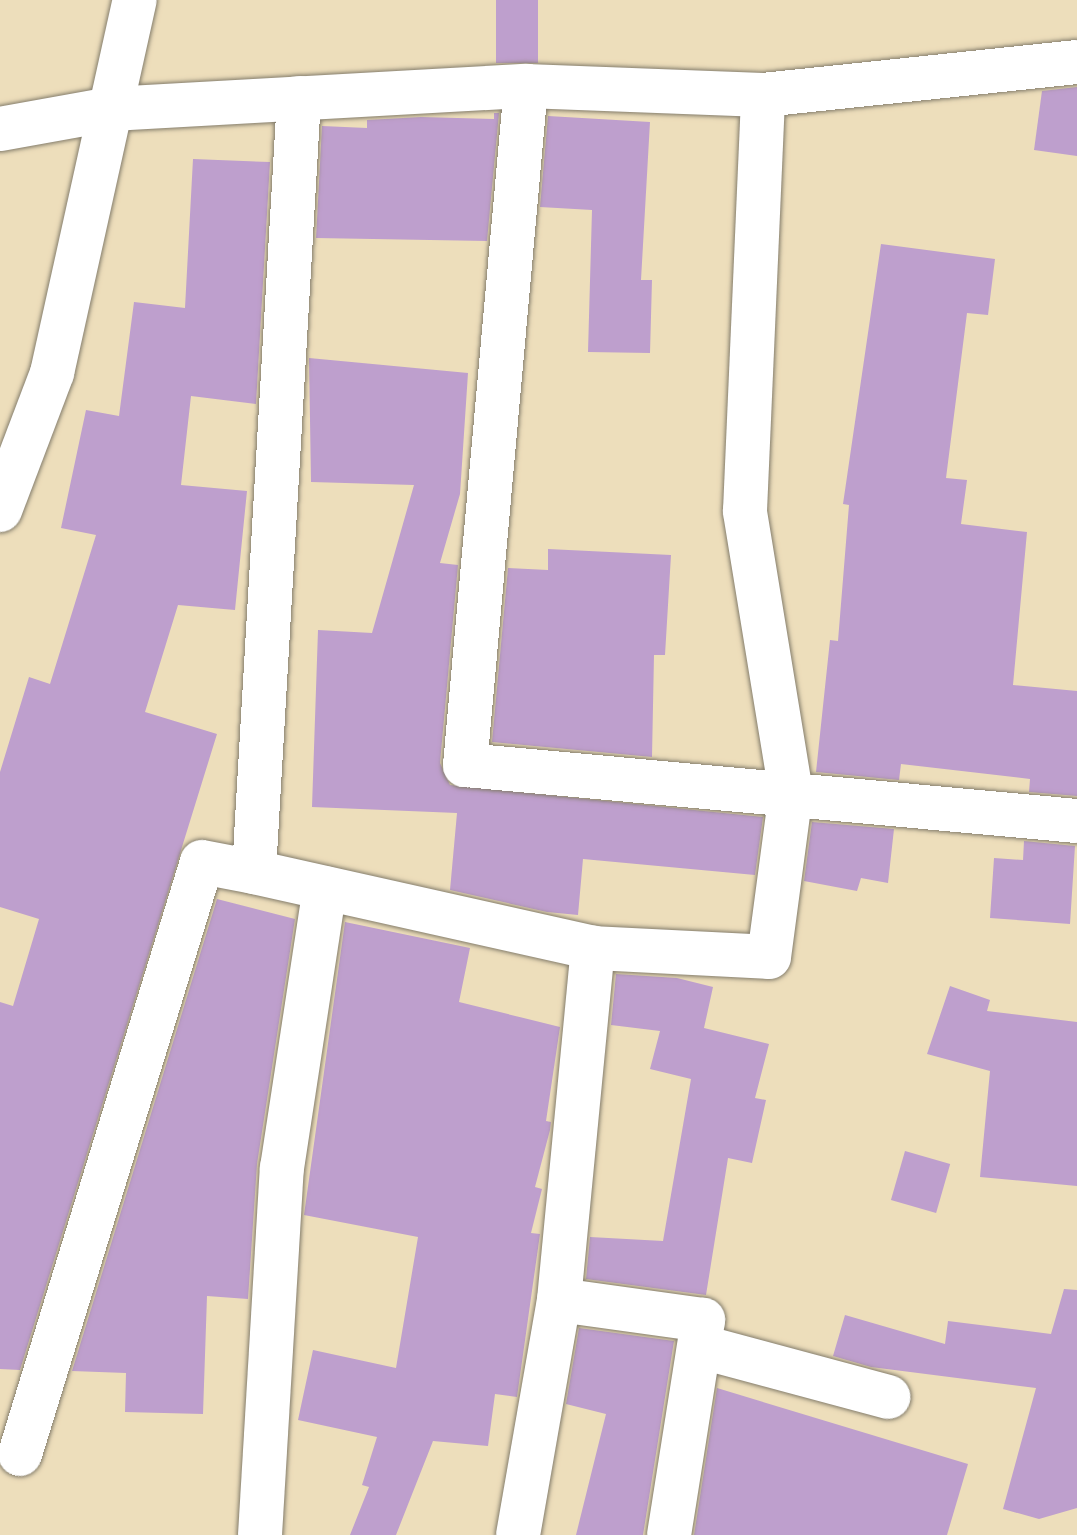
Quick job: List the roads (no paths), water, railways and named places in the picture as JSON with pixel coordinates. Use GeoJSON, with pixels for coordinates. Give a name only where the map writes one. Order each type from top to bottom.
{"type":"FeatureCollection","features":[{"type":"Feature","properties":{"kind":"street"},"geometry":{"type":"LineString","coordinates":[[0,510],[52,373],[135,0]]}},
{"type":"Feature","properties":{"kind":"street"},"geometry":{"type":"LineString","coordinates":[[0,129],[111,109],[526,86],[763,95],[1077,62]]}},
{"type":"Feature","properties":{"kind":"street"},"geometry":{"type":"LineString","coordinates":[[526,86],[465,765],[1077,821]]}},
{"type":"Feature","properties":{"kind":"street"},"geometry":{"type":"LineString","coordinates":[[20,1454],[202,862],[593,948],[769,957],[791,793],[745,511],[763,95]]}},
{"type":"Feature","properties":{"kind":"street"},"geometry":{"type":"LineString","coordinates":[[254,872],[299,98]]}},
{"type":"Feature","properties":{"kind":"street"},"geometry":{"type":"LineString","coordinates":[[260,1535],[282,1168],[325,888]]}},
{"type":"Feature","properties":{"kind":"street"},"geometry":{"type":"LineString","coordinates":[[518,1535],[559,1300],[593,948]]}},
{"type":"Feature","properties":{"kind":"street"},"geometry":{"type":"LineString","coordinates":[[559,1300],[703,1320],[702,1347],[669,1535]]}},
{"type":"Feature","properties":{"kind":"street"},"geometry":{"type":"LineString","coordinates":[[702,1347],[888,1397]]}}]}
